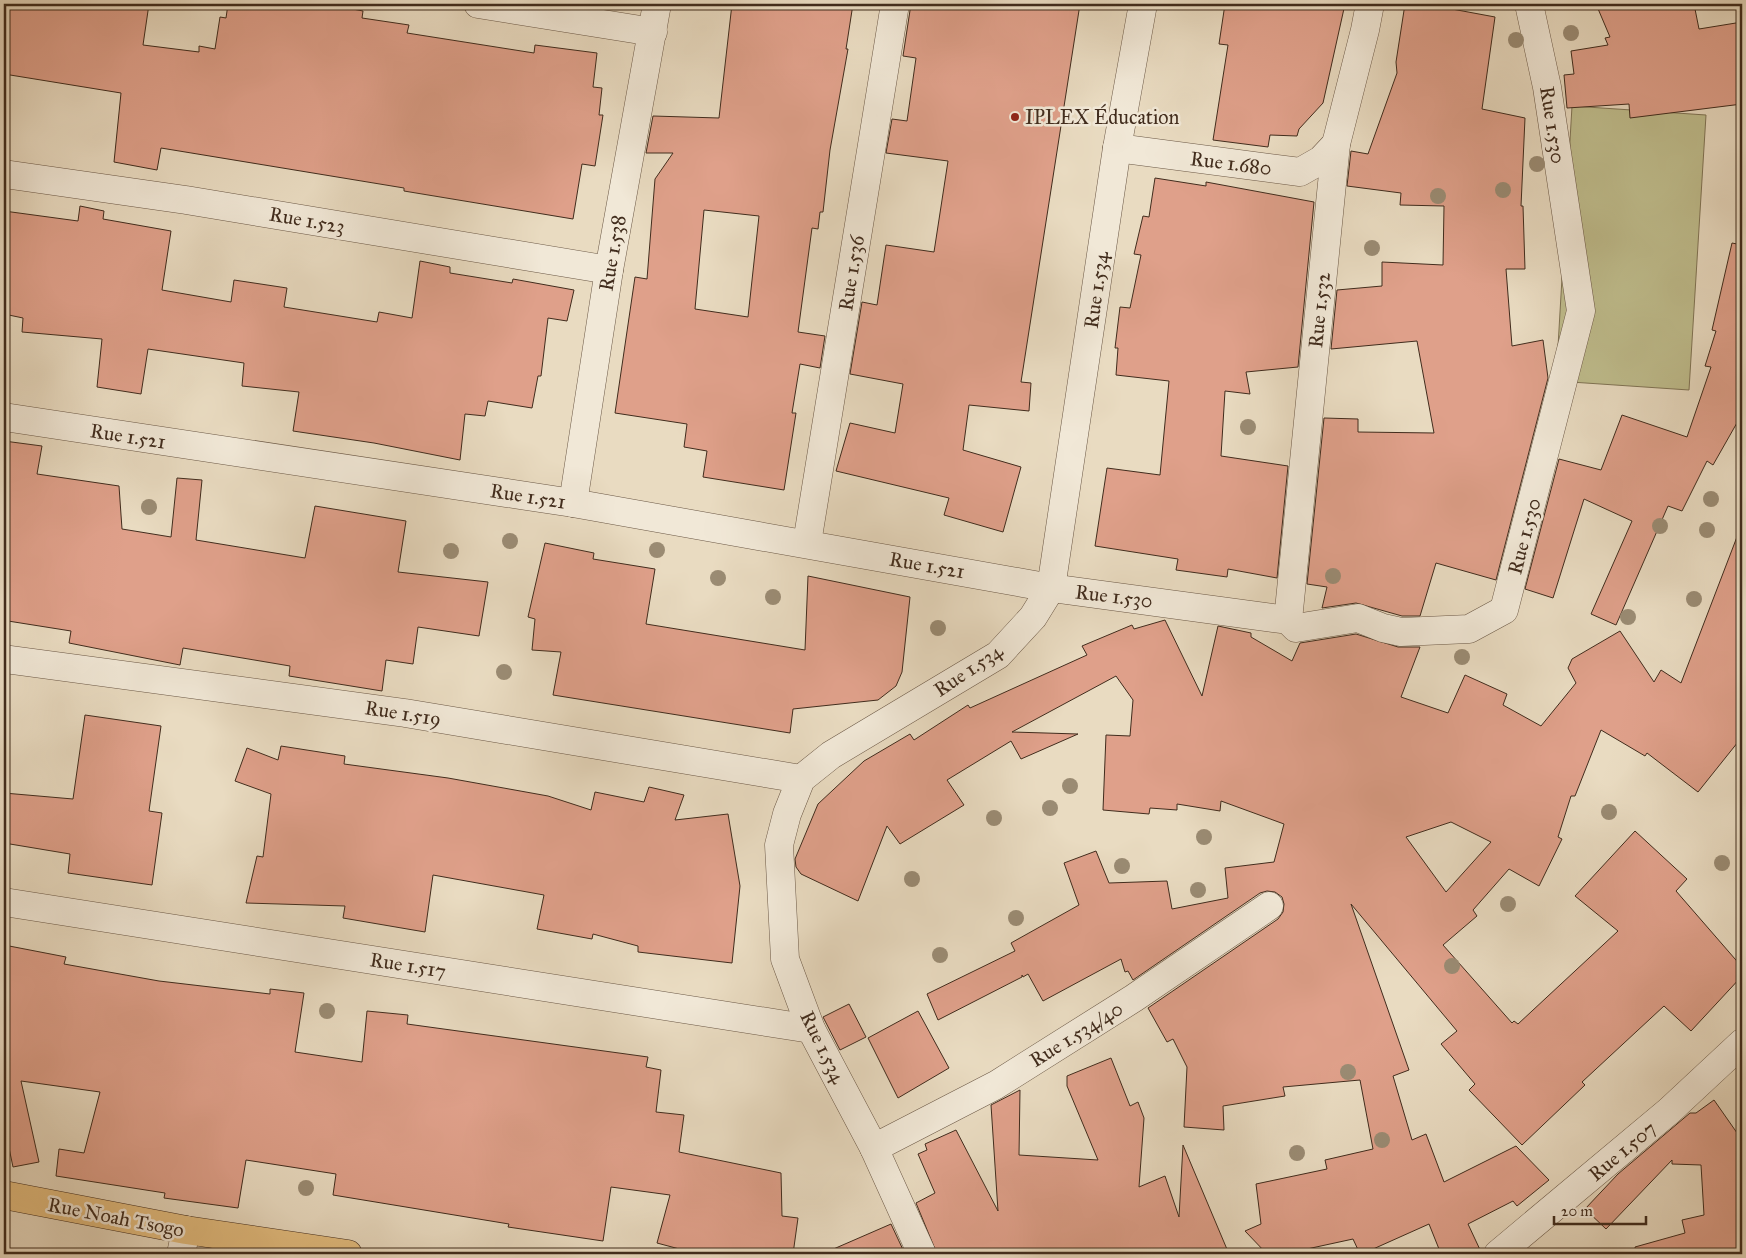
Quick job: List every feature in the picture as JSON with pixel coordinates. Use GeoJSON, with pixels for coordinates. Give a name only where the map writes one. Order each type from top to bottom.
{"type":"FeatureCollection","features":[{"type":"Feature","properties":{"kind":"main road","name":"Rue Noah Tsogo"},"geometry":{"type":"LineString","coordinates":[[4,1195],[183,1242],[348,1254]]}},
{"type":"Feature","properties":{"kind":"street"},"geometry":{"type":"LineString","coordinates":[[478,4],[652,32]]}},
{"type":"Feature","properties":{"kind":"street","name":"Rue 1.538"},"geometry":{"type":"LineString","coordinates":[[573,503],[609,270],[657,4]]}},
{"type":"Feature","properties":{"kind":"street","name":"Rue 1.536"},"geometry":{"type":"LineString","coordinates":[[807,543],[895,4]]}},
{"type":"Feature","properties":{"kind":"street","name":"Rue 1.534"},"geometry":{"type":"LineString","coordinates":[[922,1254],[874,1148],[811,1029],[785,958],[778,845],[787,814],[801,779],[831,755],[998,655],[1033,617],[1051,588],[1117,148],[1143,4]]}},
{"type":"Feature","properties":{"kind":"street","name":"Rue 1.532"},"geometry":{"type":"LineString","coordinates":[[1288,620],[1336,144],[1370,4]]}},
{"type":"Feature","properties":{"kind":"street","name":"Rue 1.530"},"geometry":{"type":"LineString","coordinates":[[1051,588],[1288,620],[1296,628],[1358,618],[1383,628],[1401,632],[1469,629],[1504,610],[1581,311],[1547,87],[1528,4]]}},
{"type":"Feature","properties":{"kind":"street","name":"Rue 1.680"},"geometry":{"type":"LineString","coordinates":[[1117,148],[1300,172],[1321,160],[1336,144]]}},
{"type":"Feature","properties":{"kind":"street","name":"Rue 1.523"},"geometry":{"type":"LineString","coordinates":[[4,174],[186,200],[609,270]]}},
{"type":"Feature","properties":{"kind":"street","name":"Rue 1.521"},"geometry":{"type":"LineString","coordinates":[[4,417],[573,503],[669,522],[807,543],[1051,588]]}},
{"type":"Feature","properties":{"kind":"street","name":"Rue 1.519"},"geometry":{"type":"LineString","coordinates":[[4,658],[405,713],[801,779]]}},
{"type":"Feature","properties":{"kind":"street","name":"Rue 1.517"},"geometry":{"type":"LineString","coordinates":[[4,902],[811,1029]]}},
{"type":"Feature","properties":{"kind":"street","name":"Rue 1.534/40"},"geometry":{"type":"LineString","coordinates":[[874,1148],[996,1085],[1134,998],[1269,906]]}},
{"type":"Feature","properties":{"kind":"street","name":"Rue 1.507"},"geometry":{"type":"LineString","coordinates":[[1498,1254],[1669,1112],[1742,1043]]}},
{"type":"Feature","properties":{"kind":"shaded area"},"geometry":{"type":"Polygon","coordinates":[[[1572,106],[1706,115],[1689,390],[1556,381],[1572,106]]]}},
{"type":"Feature","properties":{"kind":"building"},"geometry":{"type":"Polygon","coordinates":[[[4,4],[149,4],[143,45],[199,52],[199,46],[215,49],[220,17],[226,18],[228,4],[281,4],[336,9],[337,6],[363,11],[362,18],[409,25],[407,33],[534,53],[535,45],[597,53],[593,87],[602,88],[599,115],[603,115],[595,166],[582,164],[573,219],[404,191],[404,188],[161,148],[157,170],[114,162],[121,93],[4,74],[4,4]]]}},
{"type":"Feature","properties":{"kind":"building"},"geometry":{"type":"Polygon","coordinates":[[[732,4],[853,4],[846,49],[848,49],[830,150],[823,212],[820,212],[818,229],[812,228],[798,332],[825,336],[820,368],[800,364],[792,413],[796,413],[784,490],[703,477],[707,451],[684,447],[687,424],[615,413],[635,277],[647,279],[655,179],[673,153],[646,153],[653,116],[719,118],[732,4]],[[704,210],[695,309],[748,317],[759,216],[704,210]]]}},
{"type":"Feature","properties":{"kind":"building"},"geometry":{"type":"Polygon","coordinates":[[[911,4],[1080,4],[1021,382],[1031,383],[1029,411],[969,405],[963,450],[1021,467],[1003,532],[944,515],[949,498],[836,471],[850,423],[895,433],[903,384],[850,374],[862,302],[877,305],[886,245],[934,252],[948,161],[886,153],[892,119],[907,121],[916,58],[903,56],[911,4]]]}},
{"type":"Feature","properties":{"kind":"building"},"geometry":{"type":"Polygon","coordinates":[[[1225,4],[1345,4],[1323,103],[1299,129],[1297,136],[1270,135],[1268,147],[1213,140],[1228,45],[1219,44],[1225,4]]]}},
{"type":"Feature","properties":{"kind":"building"},"geometry":{"type":"Polygon","coordinates":[[[1405,4],[1425,4],[1495,17],[1482,109],[1525,118],[1521,206],[1523,206],[1525,269],[1506,269],[1512,346],[1543,340],[1548,378],[1496,580],[1436,563],[1420,616],[1402,616],[1356,603],[1322,608],[1327,587],[1307,584],[1324,418],[1358,419],[1358,432],[1434,433],[1417,341],[1331,349],[1337,290],[1382,286],[1382,262],[1443,265],[1444,206],[1400,205],[1401,193],[1347,186],[1351,151],[1368,154],[1397,73],[1396,62],[1405,4]]]}},
{"type":"Feature","properties":{"kind":"building"},"geometry":{"type":"Polygon","coordinates":[[[1596,4],[1694,4],[1699,29],[1742,22],[1742,104],[1630,118],[1629,104],[1567,108],[1564,75],[1574,74],[1571,51],[1608,45],[1605,38],[1610,37],[1596,4]]]}},
{"type":"Feature","properties":{"kind":"building"},"geometry":{"type":"Polygon","coordinates":[[[1155,178],[1206,186],[1206,182],[1314,202],[1298,367],[1246,372],[1250,394],[1225,391],[1221,456],[1288,466],[1277,578],[1228,569],[1227,577],[1176,570],[1178,559],[1095,546],[1107,468],[1160,475],[1169,381],[1116,375],[1118,348],[1115,348],[1120,307],[1130,308],[1141,255],[1134,254],[1143,216],[1149,217],[1155,178]]]}},
{"type":"Feature","properties":{"kind":"building"},"geometry":{"type":"Polygon","coordinates":[[[80,206],[104,211],[103,219],[171,231],[162,290],[231,302],[234,280],[287,288],[284,307],[377,322],[379,312],[412,318],[420,261],[450,267],[450,273],[512,283],[513,279],[574,290],[567,321],[548,318],[541,376],[538,376],[532,408],[488,401],[485,416],[465,414],[460,460],[374,443],[293,431],[299,392],[242,386],[244,363],[148,349],[141,394],[97,387],[102,339],[22,332],[23,318],[4,314],[4,211],[78,221],[80,206]]]}},
{"type":"Feature","properties":{"kind":"building"},"geometry":{"type":"Polygon","coordinates":[[[1732,243],[1742,245],[1742,414],[1713,465],[1707,461],[1682,511],[1668,506],[1616,625],[1591,614],[1632,521],[1584,499],[1553,598],[1525,589],[1559,459],[1601,470],[1622,415],[1687,437],[1711,367],[1705,366],[1716,331],[1712,330],[1732,243]]]}},
{"type":"Feature","properties":{"kind":"building"},"geometry":{"type":"Polygon","coordinates":[[[4,441],[42,446],[37,474],[119,486],[122,529],[171,537],[177,478],[202,480],[196,540],[305,558],[315,506],[406,521],[398,572],[488,582],[479,636],[418,627],[413,664],[386,660],[382,691],[289,676],[290,666],[183,648],[180,665],[69,643],[71,631],[8,621],[9,609],[4,608],[4,441]]]}},
{"type":"Feature","properties":{"kind":"building"},"geometry":{"type":"Polygon","coordinates":[[[1740,529],[1742,529],[1742,737],[1698,792],[1647,753],[1645,756],[1601,730],[1575,796],[1571,796],[1558,837],[1562,839],[1539,886],[1509,869],[1473,910],[1477,916],[1443,945],[1512,1023],[1514,1021],[1518,1024],[1618,931],[1575,896],[1635,831],[1687,879],[1676,891],[1742,967],[1742,976],[1691,1031],[1664,1006],[1582,1082],[1585,1085],[1522,1145],[1469,1090],[1475,1084],[1441,1044],[1457,1031],[1351,904],[1409,1070],[1393,1076],[1412,1140],[1426,1134],[1444,1182],[1516,1146],[1549,1180],[1517,1206],[1513,1201],[1468,1224],[1482,1254],[1441,1254],[1429,1224],[1362,1254],[1360,1254],[1353,1239],[1284,1254],[1267,1254],[1245,1231],[1261,1224],[1256,1184],[1327,1169],[1325,1160],[1373,1149],[1360,1080],[1283,1087],[1285,1096],[1223,1106],[1224,1130],[1184,1127],[1187,1067],[1173,1039],[1167,1042],[1148,1008],[1278,919],[1283,912],[1284,904],[1282,897],[1275,892],[1267,891],[1260,893],[1133,980],[1128,971],[1125,972],[1121,959],[1043,1001],[1028,974],[1023,977],[1022,975],[1022,977],[938,1020],[927,994],[1015,951],[1011,943],[1079,905],[1064,863],[1096,851],[1109,883],[1167,881],[1172,909],[1228,898],[1225,868],[1274,862],[1284,824],[1221,801],[1220,811],[1177,804],[1177,810],[1150,808],[1149,814],[1103,810],[1106,735],[1130,736],[1133,700],[1116,676],[1012,732],[1078,734],[1021,759],[1011,741],[947,780],[964,805],[900,844],[887,826],[858,901],[801,874],[796,867],[795,859],[818,804],[864,761],[910,734],[914,740],[968,705],[970,708],[1087,655],[1082,646],[1132,625],[1134,629],[1165,620],[1202,696],[1218,626],[1251,633],[1251,637],[1292,661],[1300,643],[1356,634],[1398,647],[1420,647],[1401,697],[1448,713],[1465,675],[1507,694],[1503,705],[1541,726],[1576,683],[1568,668],[1572,659],[1620,631],[1654,682],[1661,670],[1681,683],[1740,529]],[[1451,822],[1406,837],[1446,892],[1491,842],[1451,822]]]}},
{"type":"Feature","properties":{"kind":"building"},"geometry":{"type":"Polygon","coordinates":[[[545,543],[594,553],[593,559],[655,569],[646,624],[805,650],[808,576],[910,597],[902,672],[896,686],[878,700],[793,709],[790,733],[553,695],[561,652],[532,650],[535,619],[528,617],[545,543]]]}},
{"type":"Feature","properties":{"kind":"building"},"geometry":{"type":"Polygon","coordinates":[[[85,715],[161,726],[149,811],[162,813],[152,885],[68,873],[70,854],[4,843],[4,793],[73,799],[85,715]]]}},
{"type":"Feature","properties":{"kind":"building"},"geometry":{"type":"Polygon","coordinates":[[[281,746],[345,756],[344,764],[448,778],[548,796],[591,810],[595,792],[644,802],[649,787],[684,795],[675,820],[728,814],[740,886],[732,963],[638,952],[638,946],[593,934],[592,939],[537,929],[544,895],[433,875],[425,932],[343,918],[345,906],[246,903],[257,856],[263,857],[271,794],[235,781],[247,748],[278,760],[281,746]]]}},
{"type":"Feature","properties":{"kind":"building"},"geometry":{"type":"Polygon","coordinates":[[[4,945],[66,957],[64,964],[159,981],[270,994],[270,989],[304,993],[295,1052],[362,1062],[367,1011],[408,1015],[407,1024],[648,1057],[646,1067],[661,1070],[656,1112],[684,1115],[679,1152],[781,1173],[782,1216],[798,1218],[793,1254],[698,1254],[657,1243],[670,1195],[611,1187],[603,1241],[508,1227],[509,1224],[333,1195],[336,1174],[246,1160],[238,1208],[164,1198],[165,1193],[56,1176],[59,1149],[84,1153],[100,1092],[21,1081],[39,1162],[13,1167],[4,1124],[4,945]]]}},
{"type":"Feature","properties":{"kind":"building"},"geometry":{"type":"Polygon","coordinates":[[[849,1004],[866,1037],[840,1050],[823,1017],[849,1004]]]}},
{"type":"Feature","properties":{"kind":"building"},"geometry":{"type":"Polygon","coordinates":[[[918,1011],[949,1068],[898,1098],[868,1038],[918,1011]]]}},
{"type":"Feature","properties":{"kind":"building"},"geometry":{"type":"Polygon","coordinates":[[[1111,1058],[1130,1106],[1138,1102],[1144,1118],[1139,1187],[1165,1176],[1179,1217],[1183,1145],[1229,1254],[937,1254],[916,1203],[935,1193],[918,1154],[927,1150],[925,1144],[956,1130],[998,1211],[991,1105],[1020,1090],[1019,1155],[1098,1160],[1067,1086],[1067,1076],[1111,1058]]]}},
{"type":"Feature","properties":{"kind":"building"},"geometry":{"type":"Polygon","coordinates":[[[1714,1100],[1742,1140],[1742,1250],[1715,1254],[1636,1254],[1635,1247],[1685,1233],[1682,1220],[1704,1215],[1701,1165],[1672,1164],[1672,1160],[1606,1229],[1585,1209],[1618,1174],[1690,1113],[1696,1113],[1714,1100]]]}},
{"type":"Feature","properties":{"kind":"building"},"geometry":{"type":"Polygon","coordinates":[[[891,1224],[905,1254],[822,1254],[891,1224]]]}},
{"type":"Feature","properties":{"kind":"place","name":"IPLEX Éducation"},"geometry":{"type":"Point","coordinates":[1015,117]}}]}
